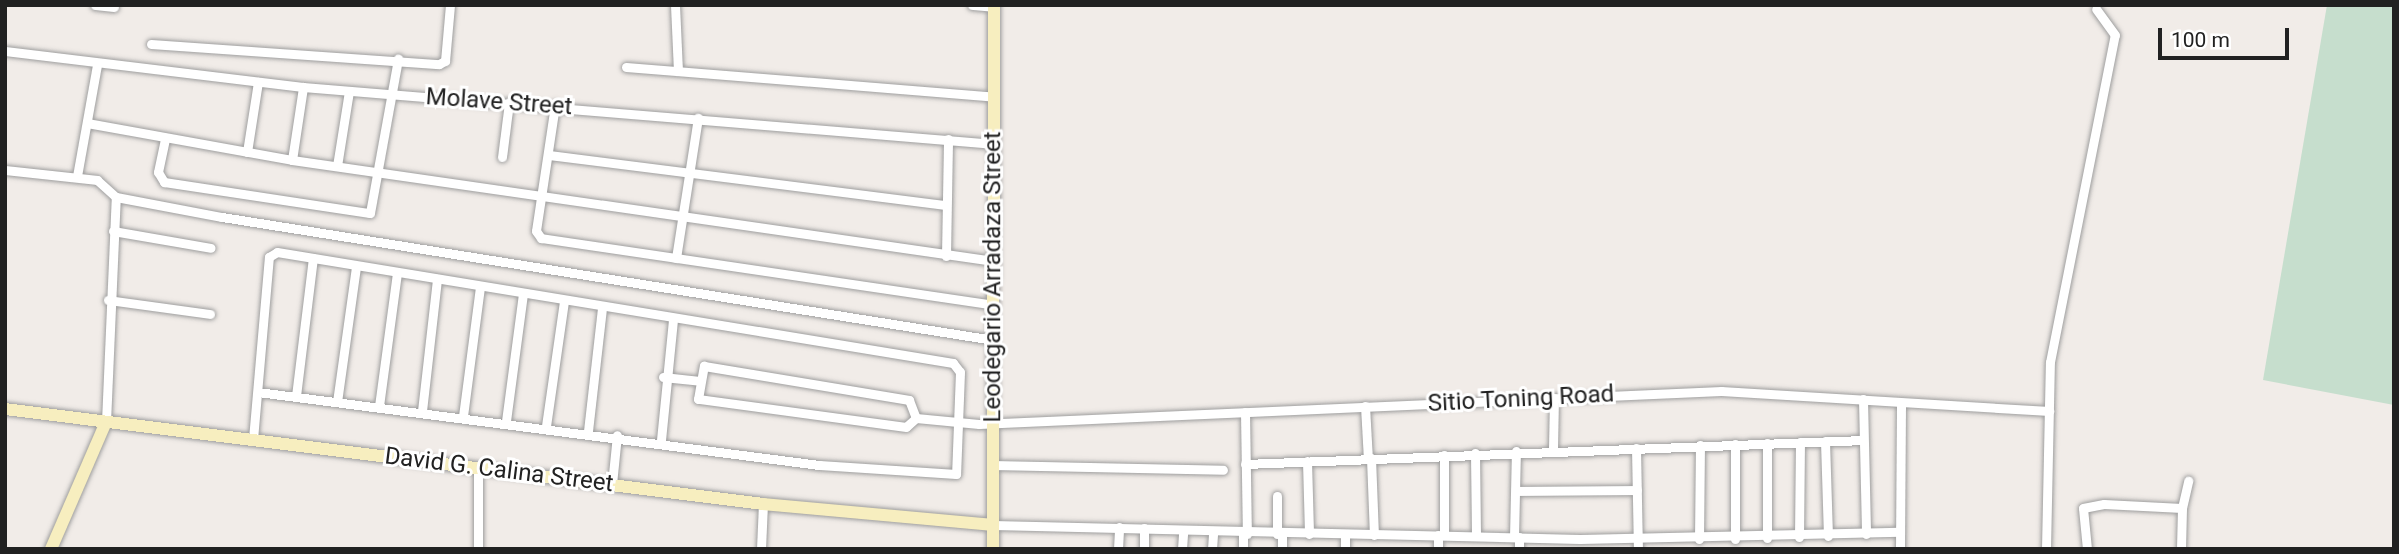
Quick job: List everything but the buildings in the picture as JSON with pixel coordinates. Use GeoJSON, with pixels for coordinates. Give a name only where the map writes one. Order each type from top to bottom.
{"type":"FeatureCollection","features":[{"type":"Feature","properties":{"kind":"street"},"geometry":{"type":"LineString","coordinates":[[95,5],[114,7]]}},
{"type":"Feature","properties":{"kind":"street"},"geometry":{"type":"LineString","coordinates":[[151,44],[444,62],[450,5]]}},
{"type":"Feature","properties":{"kind":"street"},"geometry":{"type":"LineString","coordinates":[[675,5],[678,71]]}},
{"type":"Feature","properties":{"kind":"street"},"geometry":{"type":"LineString","coordinates":[[972,5],[994,6]]}},
{"type":"Feature","properties":{"kind":"street","name":"Leodegario Arradaza Street"},"geometry":{"type":"LineString","coordinates":[[993,549],[994,6]]}},
{"type":"Feature","properties":{"kind":"street"},"geometry":{"type":"LineString","coordinates":[[2046,549],[2052,350],[2115,35],[2096,9]]}},
{"type":"Feature","properties":{"kind":"street","name":"Molave Street"},"geometry":{"type":"LineString","coordinates":[[5,51],[97,65],[303,87],[555,105],[995,144]]}},
{"type":"Feature","properties":{"kind":"street"},"geometry":{"type":"LineString","coordinates":[[165,139],[158,177],[206,191],[366,214],[374,208],[398,59]]}},
{"type":"Feature","properties":{"kind":"street"},"geometry":{"type":"LineString","coordinates":[[76,176],[97,65]]}},
{"type":"Feature","properties":{"kind":"street"},"geometry":{"type":"LineString","coordinates":[[626,67],[995,97]]}},
{"type":"Feature","properties":{"kind":"street"},"geometry":{"type":"LineString","coordinates":[[247,152],[258,82]]}},
{"type":"Feature","properties":{"kind":"street"},"geometry":{"type":"LineString","coordinates":[[292,160],[303,87]]}},
{"type":"Feature","properties":{"kind":"street"},"geometry":{"type":"LineString","coordinates":[[337,166],[349,91]]}},
{"type":"Feature","properties":{"kind":"street"},"geometry":{"type":"LineString","coordinates":[[502,158],[509,102]]}},
{"type":"Feature","properties":{"kind":"street"},"geometry":{"type":"LineString","coordinates":[[555,105],[536,231],[541,238],[993,305]]}},
{"type":"Feature","properties":{"kind":"street"},"geometry":{"type":"LineString","coordinates":[[676,258],[698,118]]}},
{"type":"Feature","properties":{"kind":"street"},"geometry":{"type":"LineString","coordinates":[[87,122],[165,139],[292,160],[994,261]]}},
{"type":"Feature","properties":{"kind":"street"},"geometry":{"type":"LineString","coordinates":[[946,256],[948,139]]}},
{"type":"Feature","properties":{"kind":"street"},"geometry":{"type":"LineString","coordinates":[[549,155],[946,205]]}},
{"type":"Feature","properties":{"kind":"street"},"geometry":{"type":"LineString","coordinates":[[5,170],[76,176],[104,183],[116,197],[993,340]]}},
{"type":"Feature","properties":{"kind":"street"},"geometry":{"type":"LineString","coordinates":[[51,549],[106,422],[108,300],[116,197]]}},
{"type":"Feature","properties":{"kind":"street"},"geometry":{"type":"LineString","coordinates":[[113,231],[211,248]]}},
{"type":"Feature","properties":{"kind":"street"},"geometry":{"type":"LineString","coordinates":[[253,439],[269,257],[277,252],[602,308],[953,363],[960,372],[956,474],[819,465],[661,440],[258,392]]}},
{"type":"Feature","properties":{"kind":"street"},"geometry":{"type":"LineString","coordinates":[[296,396],[313,258]]}},
{"type":"Feature","properties":{"kind":"street"},"geometry":{"type":"LineString","coordinates":[[337,402],[356,266]]}},
{"type":"Feature","properties":{"kind":"street"},"geometry":{"type":"LineString","coordinates":[[379,406],[397,273]]}},
{"type":"Feature","properties":{"kind":"street"},"geometry":{"type":"LineString","coordinates":[[422,411],[437,279]]}},
{"type":"Feature","properties":{"kind":"street"},"geometry":{"type":"LineString","coordinates":[[463,416],[480,287]]}},
{"type":"Feature","properties":{"kind":"street"},"geometry":{"type":"LineString","coordinates":[[506,421],[523,294]]}},
{"type":"Feature","properties":{"kind":"street"},"geometry":{"type":"LineString","coordinates":[[108,300],[210,314]]}},
{"type":"Feature","properties":{"kind":"street"},"geometry":{"type":"LineString","coordinates":[[546,426],[564,300]]}},
{"type":"Feature","properties":{"kind":"street"},"geometry":{"type":"LineString","coordinates":[[588,431],[602,308]]}},
{"type":"Feature","properties":{"kind":"street"},"geometry":{"type":"LineString","coordinates":[[661,440],[663,377],[673,319]]}},
{"type":"Feature","properties":{"kind":"street"},"geometry":{"type":"LineString","coordinates":[[663,377],[700,381],[704,366],[914,402],[916,418]]}},
{"type":"Feature","properties":{"kind":"street","name":"Sitio Toning Road"},"geometry":{"type":"LineString","coordinates":[[700,381],[698,399],[906,427],[916,418],[959,424],[1721,391],[2049,411]]}},
{"type":"Feature","properties":{"kind":"street"},"geometry":{"type":"LineString","coordinates":[[1553,449],[1554,398]]}},
{"type":"Feature","properties":{"kind":"street"},"geometry":{"type":"LineString","coordinates":[[1863,398],[1866,534]]}},
{"type":"Feature","properties":{"kind":"street"},"geometry":{"type":"LineString","coordinates":[[1900,549],[1901,402]]}},
{"type":"Feature","properties":{"kind":"street"},"geometry":{"type":"LineString","coordinates":[[1365,407],[1374,534]]}},
{"type":"Feature","properties":{"kind":"street","name":"David G. Calina Street"},"geometry":{"type":"LineString","coordinates":[[5,409],[763,504],[993,524]]}},
{"type":"Feature","properties":{"kind":"street"},"geometry":{"type":"LineString","coordinates":[[1243,549],[1244,412]]}},
{"type":"Feature","properties":{"kind":"street"},"geometry":{"type":"LineString","coordinates":[[615,484],[620,435]]}},
{"type":"Feature","properties":{"kind":"street"},"geometry":{"type":"LineString","coordinates":[[1245,464],[1553,449],[1863,440]]}},
{"type":"Feature","properties":{"kind":"street"},"geometry":{"type":"LineString","coordinates":[[1825,441],[1828,536]]}},
{"type":"Feature","properties":{"kind":"street"},"geometry":{"type":"LineString","coordinates":[[1799,537],[1800,442]]}},
{"type":"Feature","properties":{"kind":"street"},"geometry":{"type":"LineString","coordinates":[[1767,443],[1768,538]]}},
{"type":"Feature","properties":{"kind":"street"},"geometry":{"type":"LineString","coordinates":[[1735,444],[1735,539]]}},
{"type":"Feature","properties":{"kind":"street"},"geometry":{"type":"LineString","coordinates":[[1700,445],[1705,542]]}},
{"type":"Feature","properties":{"kind":"street"},"geometry":{"type":"LineString","coordinates":[[1636,448],[1638,544]]}},
{"type":"Feature","properties":{"kind":"street"},"geometry":{"type":"LineString","coordinates":[[1516,451],[1519,549]]}},
{"type":"Feature","properties":{"kind":"street"},"geometry":{"type":"LineString","coordinates":[[1475,453],[1476,535]]}},
{"type":"Feature","properties":{"kind":"street"},"geometry":{"type":"LineString","coordinates":[[1438,549],[1441,535],[1444,455]]}},
{"type":"Feature","properties":{"kind":"street"},"geometry":{"type":"LineString","coordinates":[[1307,461],[1309,534]]}},
{"type":"Feature","properties":{"kind":"street"},"geometry":{"type":"LineString","coordinates":[[992,465],[1223,470]]}},
{"type":"Feature","properties":{"kind":"street"},"geometry":{"type":"LineString","coordinates":[[478,468],[478,549]]}},
{"type":"Feature","properties":{"kind":"street"},"geometry":{"type":"LineString","coordinates":[[2181,549],[2182,508],[2188,481]]}},
{"type":"Feature","properties":{"kind":"street"},"geometry":{"type":"LineString","coordinates":[[1516,492],[1637,490]]}},
{"type":"Feature","properties":{"kind":"street"},"geometry":{"type":"LineString","coordinates":[[1277,496],[1282,549]]}},
{"type":"Feature","properties":{"kind":"street"},"geometry":{"type":"LineString","coordinates":[[761,549],[763,504]]}},
{"type":"Feature","properties":{"kind":"street"},"geometry":{"type":"LineString","coordinates":[[2087,549],[2085,506],[2182,508]]}},
{"type":"Feature","properties":{"kind":"street"},"geometry":{"type":"LineString","coordinates":[[993,524],[1144,528],[1213,534],[1476,535],[1580,544],[1673,544],[1900,532]]}},
{"type":"Feature","properties":{"kind":"street"},"geometry":{"type":"LineString","coordinates":[[1118,549],[1119,527]]}},
{"type":"Feature","properties":{"kind":"street"},"geometry":{"type":"LineString","coordinates":[[1144,528],[1144,549]]}},
{"type":"Feature","properties":{"kind":"street"},"geometry":{"type":"LineString","coordinates":[[1182,549],[1183,533]]}},
{"type":"Feature","properties":{"kind":"street"},"geometry":{"type":"LineString","coordinates":[[1212,549],[1213,534]]}},
{"type":"Feature","properties":{"kind":"street"},"geometry":{"type":"LineString","coordinates":[[1345,534],[1345,549]]}},
{"type":"Feature","properties":{"kind":"green space"},"geometry":{"type":"Polygon","coordinates":[[[2327,5],[2394,5],[2394,405],[2263,380],[2327,5]]]}}]}
